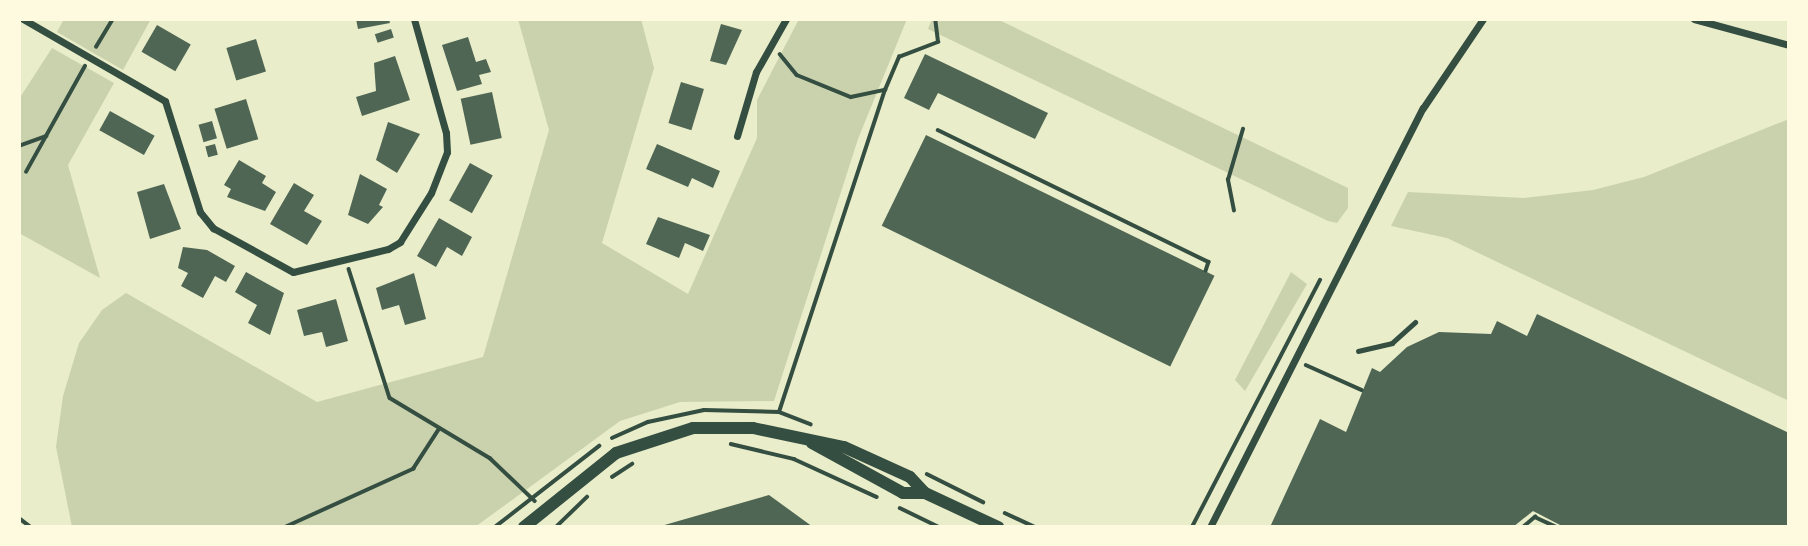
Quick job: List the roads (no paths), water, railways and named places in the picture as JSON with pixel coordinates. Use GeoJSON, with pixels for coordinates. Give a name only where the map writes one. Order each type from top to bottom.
{"type":"FeatureCollection","features":[{"type":"Feature","properties":{"kind":"main road"},"geometry":{"type":"LineString","coordinates":[[524,527],[616,453],[655,437],[741,426],[812,443],[903,494],[925,493],[998,527]]}},
{"type":"Feature","properties":{"kind":"street"},"geometry":{"type":"LineString","coordinates":[[23,19],[165,101],[200,212],[213,228],[293,272],[346,261],[400,242],[443,165],[446,133],[414,19]]}},
{"type":"Feature","properties":{"kind":"street"},"geometry":{"type":"LineString","coordinates":[[737,136],[772,45],[786,19]]}},
{"type":"Feature","properties":{"kind":"street"},"geometry":{"type":"LineString","coordinates":[[1214,524],[1423,108],[1483,19]]}},
{"type":"Feature","properties":{"kind":"street"},"geometry":{"type":"LineString","coordinates":[[1694,19],[1788,46]]}},
{"type":"Feature","properties":{"kind":"lane"},"geometry":{"type":"LineString","coordinates":[[1358,351],[1392,343],[1415,322]]}}]}
